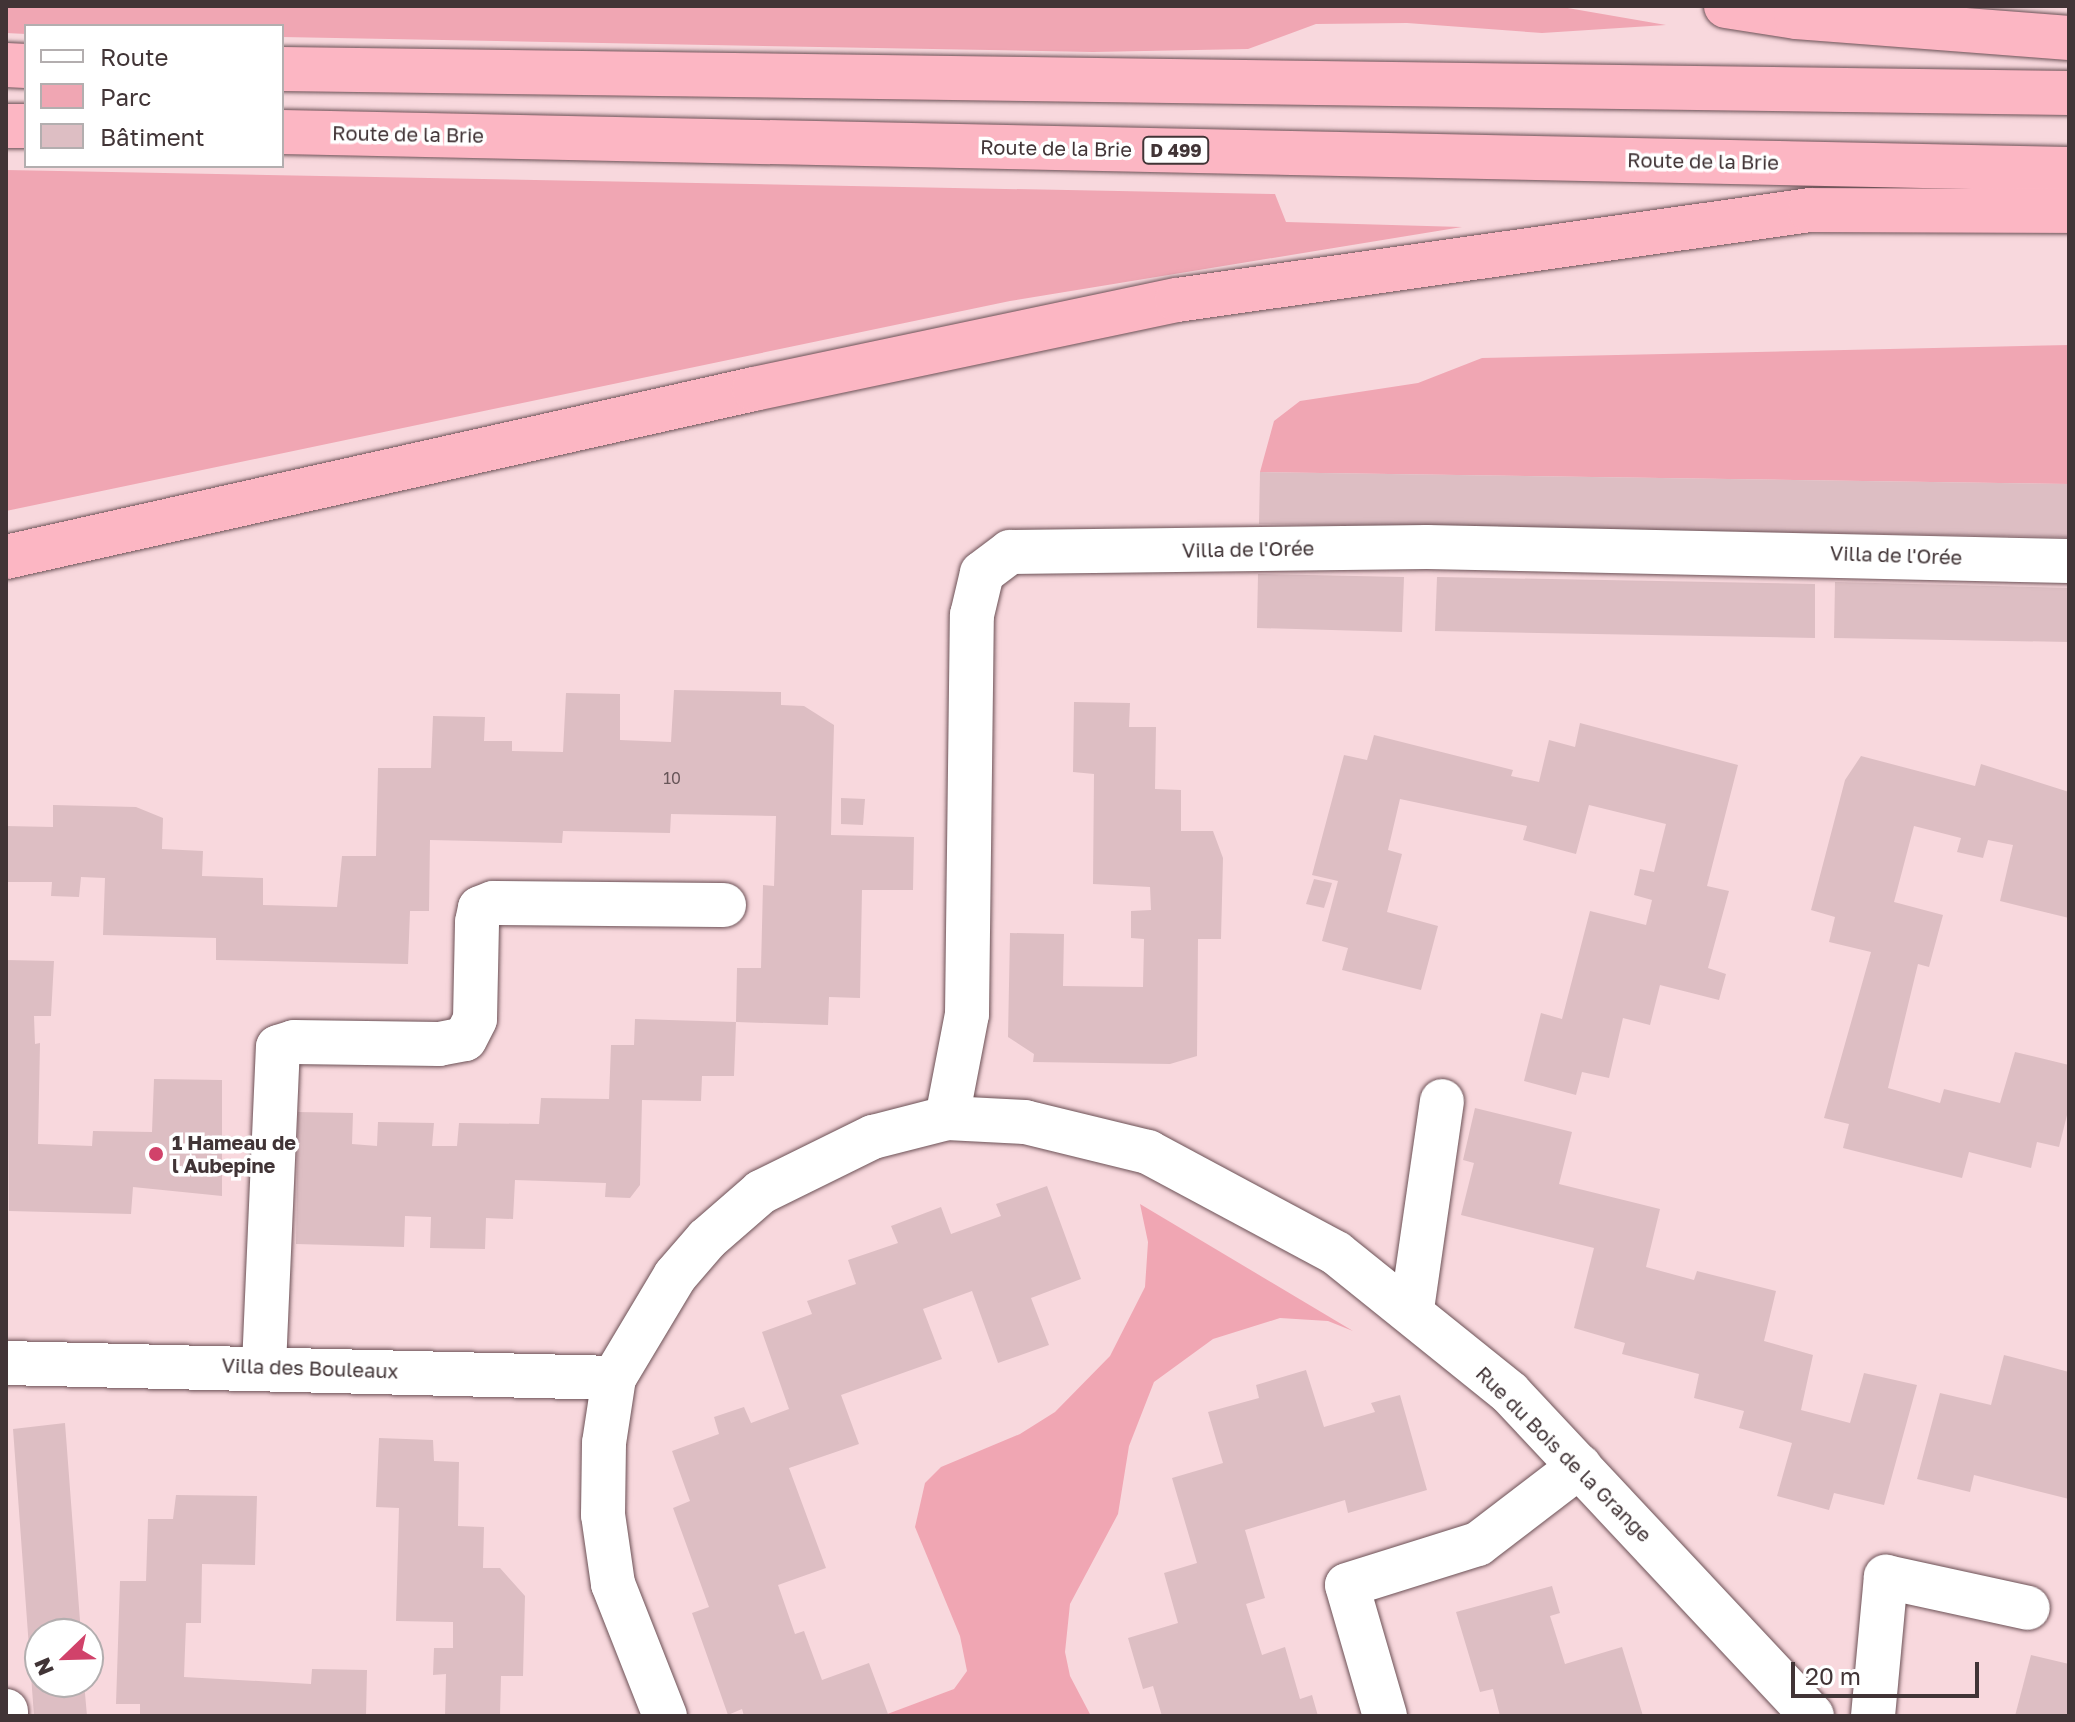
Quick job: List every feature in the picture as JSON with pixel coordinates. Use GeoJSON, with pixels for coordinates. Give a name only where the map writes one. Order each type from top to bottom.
{"type":"FeatureCollection","features":[{"type":"Feature","properties":{"kind":"highway"},"geometry":{"type":"LineString","coordinates":[[1726,6],[1796,17],[2069,38]]}},
{"type":"Feature","properties":{"kind":"highway"},"geometry":{"type":"LineString","coordinates":[[284,69],[2069,93]]}},
{"type":"Feature","properties":{"kind":"highway","name":"Route de la Brie"},"geometry":{"type":"LineString","coordinates":[[284,132],[2069,169]]}},
{"type":"Feature","properties":{"kind":"highway"},"geometry":{"type":"LineString","coordinates":[[6,557],[754,389],[1177,300],[1810,210],[2069,211]]}},
{"type":"Feature","properties":{"kind":"street","name":"Villa de l'Orée"},"geometry":{"type":"LineString","coordinates":[[947,1118],[967,1014],[972,615],[982,573],[1010,552],[1427,547],[2069,561]]}},
{"type":"Feature","properties":{"kind":"street"},"geometry":{"type":"LineString","coordinates":[[264,1366],[278,1047],[294,1042],[439,1044],[465,1039],[475,1019],[477,922],[480,908],[493,903],[724,905]]}},
{"type":"Feature","properties":{"kind":"street"},"geometry":{"type":"LineString","coordinates":[[1412,1309],[1442,1101]]}},
{"type":"Feature","properties":{"kind":"street","name":"Rue du Bois de la Grange"},"geometry":{"type":"LineString","coordinates":[[665,1716],[613,1584],[603,1515],[604,1443],[614,1378],[675,1276],[707,1239],[761,1192],[873,1137],[947,1118],[1025,1122],[1148,1152],[1279,1218],[1412,1309],[1510,1393],[1812,1716]]}},
{"type":"Feature","properties":{"kind":"street","name":"Villa des Bouleaux"},"geometry":{"type":"LineString","coordinates":[[6,1363],[264,1366],[614,1378]]}},
{"type":"Feature","properties":{"kind":"street"},"geometry":{"type":"LineString","coordinates":[[1385,1716],[1347,1585],[1478,1544],[1580,1466]]}},
{"type":"Feature","properties":{"kind":"street"},"geometry":{"type":"LineString","coordinates":[[1873,1716],[1886,1577],[2028,1608]]}},
{"type":"Feature","properties":{"kind":"green space"},"geometry":{"type":"Polygon","coordinates":[[[6,6],[1556,6],[1666,25],[1542,33],[1407,23],[1316,24],[1248,49],[1093,52],[284,37],[284,24],[24,24],[24,34],[6,33],[6,6]]]}},
{"type":"Feature","properties":{"kind":"green space"},"geometry":{"type":"Polygon","coordinates":[[[6,170],[1275,194],[1286,222],[1462,227],[1010,301],[6,511],[6,170]]]}},
{"type":"Feature","properties":{"kind":"green space"},"geometry":{"type":"Polygon","coordinates":[[[2069,345],[2069,484],[1260,472],[1274,421],[1300,401],[1418,383],[1482,358],[2069,345]]]}},
{"type":"Feature","properties":{"kind":"green space"},"geometry":{"type":"Polygon","coordinates":[[[1140,1204],[1353,1331],[1328,1321],[1280,1318],[1213,1339],[1154,1382],[1129,1446],[1118,1514],[1070,1604],[1065,1652],[1070,1676],[1091,1716],[882,1716],[954,1689],[967,1671],[960,1636],[915,1527],[925,1483],[941,1467],[1020,1434],[1055,1412],[1110,1356],[1145,1287],[1148,1242],[1140,1204]]]}},
{"type":"Feature","properties":{"kind":"building"},"geometry":{"type":"Polygon","coordinates":[[[1260,472],[2069,484],[2069,537],[1259,524],[1260,472]]]}},
{"type":"Feature","properties":{"kind":"building"},"geometry":{"type":"Polygon","coordinates":[[[1258,574],[1404,577],[1402,632],[1257,628],[1258,574]]]}},
{"type":"Feature","properties":{"kind":"building"},"geometry":{"type":"Polygon","coordinates":[[[1437,577],[1815,584],[1815,638],[1435,631],[1437,577]]]}},
{"type":"Feature","properties":{"kind":"building"},"geometry":{"type":"Polygon","coordinates":[[[1835,582],[2069,588],[2069,642],[1834,638],[1835,582]]]}},
{"type":"Feature","properties":{"kind":"building"},"geometry":{"type":"Polygon","coordinates":[[[674,690],[781,692],[781,705],[804,706],[834,725],[831,835],[914,837],[913,890],[862,890],[860,998],[829,997],[828,1025],[736,1022],[737,968],[761,968],[763,885],[774,886],[776,816],[671,814],[670,833],[563,831],[562,843],[430,840],[429,911],[410,911],[408,964],[216,960],[216,938],[103,935],[105,878],[81,877],[79,897],[51,896],[52,882],[6,882],[6,826],[53,827],[53,805],[136,807],[163,818],[162,849],[203,851],[202,876],[263,878],[263,905],[337,907],[342,856],[376,856],[378,768],[431,768],[433,716],[485,717],[484,741],[512,741],[512,751],[563,752],[566,693],[620,694],[620,740],[671,742],[674,690]]]}},
{"type":"Feature","properties":{"kind":"building"},"geometry":{"type":"Polygon","coordinates":[[[1074,702],[1130,703],[1129,727],[1156,727],[1155,789],[1181,790],[1181,831],[1213,831],[1223,858],[1221,939],[1198,939],[1197,1056],[1170,1064],[1033,1062],[1034,1054],[1008,1037],[1010,933],[1064,934],[1063,986],[1143,987],[1144,939],[1131,938],[1131,911],[1151,910],[1150,887],[1093,884],[1094,774],[1073,772],[1074,702]]]}},
{"type":"Feature","properties":{"kind":"building"},"geometry":{"type":"Polygon","coordinates":[[[1580,723],[1738,765],[1707,886],[1729,891],[1708,968],[1726,974],[1719,1000],[1660,985],[1650,1025],[1623,1018],[1609,1078],[1582,1072],[1576,1095],[1524,1081],[1541,1013],[1562,1019],[1590,911],[1646,925],[1652,900],[1634,895],[1640,869],[1654,872],[1666,824],[1589,805],[1576,854],[1523,840],[1527,826],[1400,799],[1388,850],[1402,854],[1387,912],[1438,926],[1421,990],[1342,970],[1348,948],[1322,941],[1338,881],[1312,875],[1344,755],[1367,760],[1374,735],[1513,770],[1511,776],[1539,782],[1549,740],[1575,747],[1580,723]]]}},
{"type":"Feature","properties":{"kind":"building"},"geometry":{"type":"Polygon","coordinates":[[[1861,756],[1975,786],[1981,764],[2069,792],[2069,918],[2000,901],[2013,845],[1988,840],[1983,858],[1957,852],[1961,838],[1914,826],[1894,902],[1943,915],[1929,967],[1918,964],[1888,1088],[1940,1103],[1944,1089],[2000,1103],[2015,1052],[2069,1065],[2069,1107],[2059,1147],[2037,1142],[2031,1168],[1969,1152],[1962,1178],[1843,1148],[1849,1124],[1824,1118],[1871,952],[1829,942],[1835,917],[1811,910],[1845,780],[1861,756]]]}},
{"type":"Feature","properties":{"kind":"building"},"geometry":{"type":"Polygon","coordinates":[[[841,798],[865,799],[863,825],[841,824],[841,798]]]}},
{"type":"Feature","properties":{"kind":"building"},"geometry":{"type":"Polygon","coordinates":[[[1314,879],[1332,883],[1324,908],[1306,904],[1314,879]]]}},
{"type":"Feature","properties":{"kind":"building"},"geometry":{"type":"Polygon","coordinates":[[[6,960],[54,961],[51,1016],[34,1016],[35,1044],[40,1043],[38,1144],[92,1146],[93,1131],[152,1132],[154,1079],[222,1080],[222,1196],[133,1187],[131,1214],[9,1211],[6,960]]]}},
{"type":"Feature","properties":{"kind":"building"},"geometry":{"type":"Polygon","coordinates":[[[635,1019],[736,1022],[734,1076],[702,1076],[701,1101],[642,1100],[640,1185],[630,1198],[605,1197],[606,1183],[515,1180],[513,1219],[486,1218],[485,1249],[430,1248],[431,1217],[405,1216],[404,1247],[296,1244],[298,1112],[353,1113],[352,1144],[377,1146],[378,1122],[434,1123],[432,1146],[457,1146],[459,1123],[539,1124],[541,1098],[609,1099],[611,1045],[634,1045],[635,1019]]]}},
{"type":"Feature","properties":{"kind":"building"},"geometry":{"type":"Polygon","coordinates":[[[1475,1108],[1572,1132],[1559,1184],[1660,1209],[1646,1267],[1694,1280],[1697,1271],[1776,1291],[1764,1341],[1813,1355],[1801,1410],[1850,1423],[1864,1373],[1917,1385],[1884,1505],[1834,1493],[1829,1510],[1777,1496],[1792,1443],[1739,1428],[1744,1411],[1694,1398],[1699,1374],[1622,1354],[1625,1343],[1574,1328],[1594,1248],[1461,1215],[1474,1163],[1463,1160],[1475,1108]]]}},
{"type":"Feature","properties":{"kind":"building"},"geometry":{"type":"Polygon","coordinates":[[[1047,1186],[1081,1279],[1031,1298],[1049,1345],[998,1363],[972,1291],[923,1309],[942,1359],[841,1395],[859,1444],[789,1468],[826,1568],[778,1585],[795,1634],[804,1631],[822,1680],[869,1663],[888,1714],[744,1716],[742,1709],[728,1715],[692,1613],[709,1607],[673,1508],[690,1501],[672,1451],[719,1434],[714,1417],[744,1407],[751,1423],[789,1409],[762,1332],[812,1314],[807,1301],[856,1284],[848,1260],[898,1243],[891,1226],[941,1207],[951,1234],[1001,1216],[996,1204],[1047,1186]]]}},
{"type":"Feature","properties":{"kind":"building"},"geometry":{"type":"Polygon","coordinates":[[[2004,1355],[2069,1372],[2069,1499],[1974,1475],[1970,1492],[1917,1479],[1940,1393],[1991,1405],[2004,1355]]]}},
{"type":"Feature","properties":{"kind":"building"},"geometry":{"type":"Polygon","coordinates":[[[1306,1370],[1324,1427],[1375,1412],[1371,1403],[1400,1395],[1427,1490],[1348,1513],[1345,1500],[1245,1530],[1265,1598],[1246,1604],[1262,1655],[1285,1647],[1300,1699],[1312,1695],[1318,1716],[1162,1716],[1153,1686],[1143,1689],[1128,1638],[1178,1623],[1164,1573],[1197,1563],[1172,1478],[1223,1463],[1208,1412],[1259,1398],[1256,1385],[1306,1370]]]}},
{"type":"Feature","properties":{"kind":"building"},"geometry":{"type":"Polygon","coordinates":[[[65,1423],[80,1618],[27,1618],[13,1429],[65,1423]]]}},
{"type":"Feature","properties":{"kind":"building"},"geometry":{"type":"Polygon","coordinates":[[[379,1438],[433,1440],[434,1461],[459,1462],[458,1526],[484,1527],[483,1568],[500,1568],[525,1596],[523,1676],[501,1676],[500,1716],[445,1716],[446,1674],[433,1675],[434,1648],[453,1648],[453,1622],[396,1621],[399,1508],[376,1507],[379,1438]]]}},
{"type":"Feature","properties":{"kind":"building"},"geometry":{"type":"Polygon","coordinates":[[[176,1495],[257,1496],[255,1565],[202,1564],[201,1623],[186,1623],[184,1677],[311,1684],[312,1669],[367,1670],[366,1716],[140,1716],[140,1704],[116,1704],[120,1581],[146,1581],[148,1519],[173,1519],[176,1495]]]}},
{"type":"Feature","properties":{"kind":"building"},"geometry":{"type":"Polygon","coordinates":[[[1552,1586],[1560,1613],[1550,1616],[1565,1664],[1622,1647],[1643,1716],[1500,1716],[1493,1689],[1480,1692],[1456,1612],[1552,1586]]]}},
{"type":"Feature","properties":{"kind":"building"},"geometry":{"type":"Polygon","coordinates":[[[2031,1655],[2069,1664],[2069,1716],[2015,1716],[2031,1655]]]}},
{"type":"Feature","properties":{"kind":"building"},"geometry":{"type":"Polygon","coordinates":[[[33,1698],[85,1698],[87,1716],[34,1716],[33,1698]]]}},
{"type":"Feature","properties":{"kind":"place","name":"1 Hameau de l Aubepine"},"geometry":{"type":"Point","coordinates":[156,1154]}}]}
